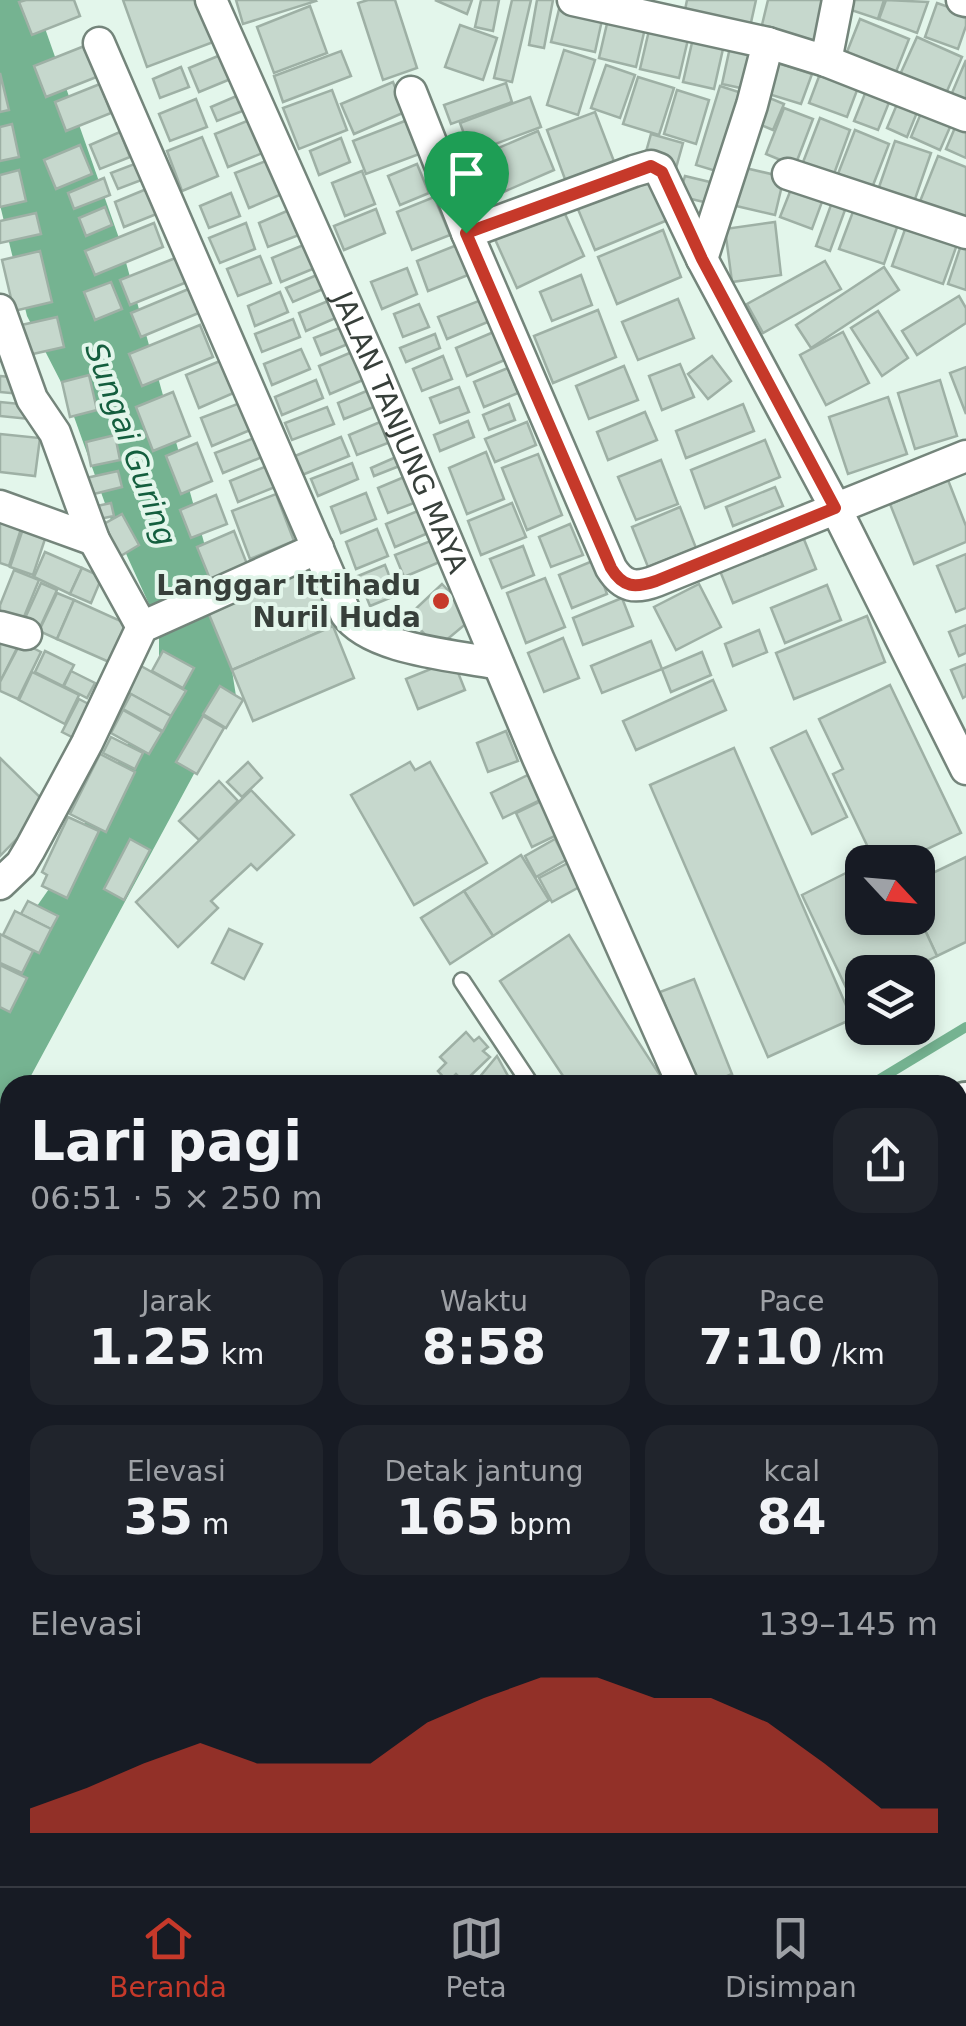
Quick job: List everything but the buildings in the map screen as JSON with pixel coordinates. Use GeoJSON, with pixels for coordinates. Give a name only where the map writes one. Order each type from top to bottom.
{"type":"FeatureCollection","features":[{"type":"Feature","properties":{"kind":"street","name":"JALAN TANJUNG MAYA"},"geometry":{"type":"LineString","coordinates":[[211,0],[680,1075]]}},
{"type":"Feature","properties":{"kind":"street"},"geometry":{"type":"LineString","coordinates":[[573,0],[768,42],[966,116]]}},
{"type":"Feature","properties":{"kind":"street"},"geometry":{"type":"LineString","coordinates":[[826,61],[838,0]]}},
{"type":"Feature","properties":{"kind":"street"},"geometry":{"type":"LineString","coordinates":[[702,259],[752,105],[768,42]]}},
{"type":"Feature","properties":{"kind":"street"},"geometry":{"type":"LineString","coordinates":[[99,43],[346,614],[364,632],[404,645],[498,664]]}},
{"type":"Feature","properties":{"kind":"street"},"geometry":{"type":"LineString","coordinates":[[411,92],[466,233],[619,581],[636,586],[656,581],[966,456]]}},
{"type":"Feature","properties":{"kind":"street"},"geometry":{"type":"LineString","coordinates":[[466,233],[651,166],[662,172],[702,259],[835,508],[966,769]]}},
{"type":"Feature","properties":{"kind":"street"},"geometry":{"type":"LineString","coordinates":[[788,174],[966,233]]}},
{"type":"Feature","properties":{"kind":"street"},"geometry":{"type":"LineString","coordinates":[[0,310],[32,400],[55,433],[94,540],[150,624]]}},
{"type":"Feature","properties":{"kind":"street"},"geometry":{"type":"LineString","coordinates":[[0,506],[94,540]]}},
{"type":"Feature","properties":{"kind":"street"},"geometry":{"type":"LineString","coordinates":[[0,884],[30,849],[150,624],[318,548]]}},
{"type":"Feature","properties":{"kind":"lane"},"geometry":{"type":"LineString","coordinates":[[462,980],[524,1075]]}},
{"type":"Feature","properties":{"kind":"water","name":"Sungai Guring"},"geometry":{"type":"Polygon","coordinates":[[[0,0],[35,0],[120,241],[222,607],[236,696],[31,1075],[0,1075],[0,959],[51,886],[159,687],[159,626],[112,523],[63,386],[27,316],[0,205],[0,0]]]}},
{"type":"Feature","properties":{"kind":"waterway"},"geometry":{"type":"LineString","coordinates":[[887,1075],[966,1027]]}},
{"type":"Feature","properties":{"kind":"place","name":"Langgar Ittihadu Nuril Huda"},"geometry":{"type":"Point","coordinates":[441,601]}},
{"type":"Feature","properties":{"kind":"route"},"geometry":{"type":"LineString","coordinates":[[651,166],[659,169],[702,259],[835,508],[656,581],[628,586],[619,581],[466,233],[634,170],[651,166]]}}]}
